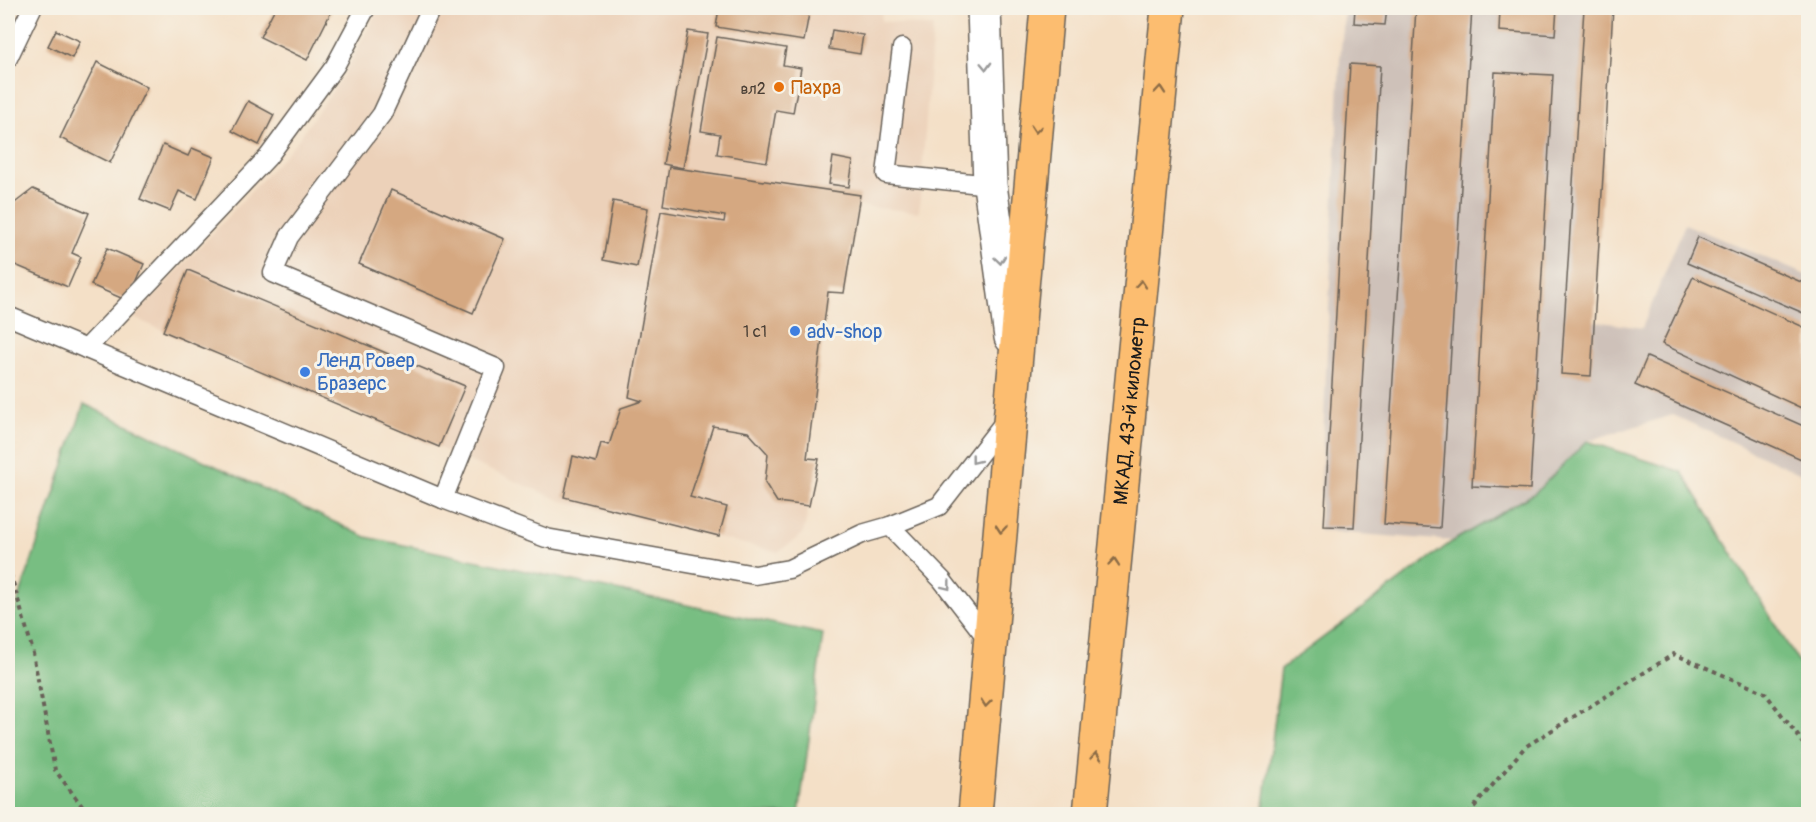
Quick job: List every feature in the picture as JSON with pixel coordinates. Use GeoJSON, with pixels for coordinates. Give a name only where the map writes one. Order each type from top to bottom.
{"type":"FeatureCollection","features":[{"type":"Feature","properties":{"kind":"highway"},"geometry":{"type":"LineString","coordinates":[[975,814],[992,644],[1047,8]]}},
{"type":"Feature","properties":{"kind":"highway","name":"МКАД, 43-й километр"},"geometry":{"type":"LineString","coordinates":[[1090,814],[1168,8]]}},
{"type":"Feature","properties":{"kind":"street"},"geometry":{"type":"LineString","coordinates":[[984,8],[990,185],[1015,367]]}},
{"type":"Feature","properties":{"kind":"lane"},"geometry":{"type":"LineString","coordinates":[[8,58],[32,8]]}},
{"type":"Feature","properties":{"kind":"lane"},"geometry":{"type":"LineString","coordinates":[[86,349],[268,158],[335,66],[366,8]]}},
{"type":"Feature","properties":{"kind":"lane"},"geometry":{"type":"LineString","coordinates":[[431,8],[382,114],[289,237],[273,273],[496,368],[443,499]]}},
{"type":"Feature","properties":{"kind":"lane"},"geometry":{"type":"LineString","coordinates":[[902,48],[886,174],[990,185]]}},
{"type":"Feature","properties":{"kind":"lane"},"geometry":{"type":"LineString","coordinates":[[8,316],[443,499],[546,538],[755,575],[789,569],[862,534],[890,526],[939,506],[1011,414]]}},
{"type":"Feature","properties":{"kind":"lane"},"geometry":{"type":"LineString","coordinates":[[890,526],[942,580],[992,644]]}},
{"type":"Feature","properties":{"kind":"path"},"geometry":{"type":"LineString","coordinates":[[8,564],[32,648],[55,770],[88,814]]}},
{"type":"Feature","properties":{"kind":"path"},"geometry":{"type":"LineString","coordinates":[[1468,814],[1525,747],[1674,654],[1765,693],[1809,749]]}},
{"type":"Feature","properties":{"kind":"shaded area"},"geometry":{"type":"Polygon","coordinates":[[[379,8],[882,8],[881,21],[933,27],[919,212],[858,206],[844,293],[828,292],[807,458],[819,459],[803,534],[778,552],[562,501],[134,318],[295,144],[343,76],[379,8]]]}},
{"type":"Feature","properties":{"kind":"shaded area"},"geometry":{"type":"Polygon","coordinates":[[[1345,8],[1613,8],[1594,321],[1642,328],[1685,224],[1808,276],[1808,477],[1673,415],[1587,441],[1535,493],[1453,541],[1319,531],[1340,59],[1345,8]]]}},
{"type":"Feature","properties":{"kind":"green space"},"geometry":{"type":"Polygon","coordinates":[[[84,404],[366,537],[823,634],[799,814],[8,814],[8,631],[84,404]]]}},
{"type":"Feature","properties":{"kind":"green space"},"geometry":{"type":"Polygon","coordinates":[[[1587,441],[1682,472],[1808,678],[1808,814],[1263,814],[1281,669],[1453,541],[1535,493],[1587,441]]]}},
{"type":"Feature","properties":{"kind":"building"},"geometry":{"type":"Polygon","coordinates":[[[275,8],[333,8],[307,60],[260,37],[275,8]]]}},
{"type":"Feature","properties":{"kind":"building"},"geometry":{"type":"Polygon","coordinates":[[[719,8],[810,8],[804,41],[716,27],[719,8]]]}},
{"type":"Feature","properties":{"kind":"building"},"geometry":{"type":"Polygon","coordinates":[[[1355,8],[1387,8],[1385,25],[1354,23],[1355,8]]]}},
{"type":"Feature","properties":{"kind":"building"},"geometry":{"type":"Polygon","coordinates":[[[1416,8],[1472,8],[1440,528],[1384,524],[1416,8]]]}},
{"type":"Feature","properties":{"kind":"building"},"geometry":{"type":"Polygon","coordinates":[[[1500,8],[1557,8],[1555,35],[1499,31],[1500,8]]]}},
{"type":"Feature","properties":{"kind":"building"},"geometry":{"type":"Polygon","coordinates":[[[1584,8],[1613,8],[1591,376],[1561,374],[1584,8]]]}},
{"type":"Feature","properties":{"kind":"building"},"geometry":{"type":"Polygon","coordinates":[[[56,30],[80,41],[72,58],[48,46],[56,30]]]}},
{"type":"Feature","properties":{"kind":"building"},"geometry":{"type":"Polygon","coordinates":[[[832,30],[863,35],[860,54],[829,49],[832,30]]]}},
{"type":"Feature","properties":{"kind":"building"},"geometry":{"type":"Polygon","coordinates":[[[688,31],[708,34],[683,168],[663,164],[688,31]]]}},
{"type":"Feature","properties":{"kind":"building"},"geometry":{"type":"Polygon","coordinates":[[[717,37],[786,48],[783,65],[801,68],[793,113],[776,110],[767,162],[717,154],[720,134],[701,131],[717,37]]]}},
{"type":"Feature","properties":{"kind":"building"},"geometry":{"type":"Polygon","coordinates":[[[97,62],[147,87],[110,163],[60,138],[97,62]]]}},
{"type":"Feature","properties":{"kind":"building"},"geometry":{"type":"Polygon","coordinates":[[[1350,64],[1380,66],[1354,527],[1324,526],[1350,64]]]}},
{"type":"Feature","properties":{"kind":"building"},"geometry":{"type":"Polygon","coordinates":[[[1495,72],[1553,75],[1530,489],[1472,486],[1495,72]]]}},
{"type":"Feature","properties":{"kind":"building"},"geometry":{"type":"Polygon","coordinates":[[[248,101],[274,115],[259,145],[232,131],[248,101]]]}},
{"type":"Feature","properties":{"kind":"building"},"geometry":{"type":"Polygon","coordinates":[[[163,145],[188,156],[192,148],[214,157],[197,199],[179,191],[170,211],[140,199],[163,145]]]}},
{"type":"Feature","properties":{"kind":"building"},"geometry":{"type":"Polygon","coordinates":[[[833,157],[853,161],[849,187],[829,184],[833,157]]]}},
{"type":"Feature","properties":{"kind":"building"},"geometry":{"type":"Polygon","coordinates":[[[669,167],[860,195],[844,293],[828,292],[807,458],[819,459],[809,506],[777,502],[765,483],[768,454],[748,432],[713,426],[690,497],[727,507],[719,536],[564,497],[573,456],[596,462],[601,443],[609,445],[621,408],[642,401],[629,397],[661,211],[724,222],[725,216],[663,205],[669,167]]]}},
{"type":"Feature","properties":{"kind":"building"},"geometry":{"type":"Polygon","coordinates":[[[33,189],[89,213],[72,253],[81,257],[68,287],[8,262],[8,208],[33,189]]]}},
{"type":"Feature","properties":{"kind":"building"},"geometry":{"type":"Polygon","coordinates":[[[391,190],[505,239],[473,313],[359,264],[391,190]]]}},
{"type":"Feature","properties":{"kind":"building"},"geometry":{"type":"Polygon","coordinates":[[[613,201],[648,208],[637,267],[603,260],[613,201]]]}},
{"type":"Feature","properties":{"kind":"building"},"geometry":{"type":"Polygon","coordinates":[[[1698,237],[1808,285],[1808,315],[1687,263],[1698,237]]]}},
{"type":"Feature","properties":{"kind":"building"},"geometry":{"type":"Polygon","coordinates":[[[107,248],[144,264],[128,301],[91,285],[107,248]]]}},
{"type":"Feature","properties":{"kind":"building"},"geometry":{"type":"Polygon","coordinates":[[[188,270],[465,386],[439,447],[163,331],[188,270]]]}},
{"type":"Feature","properties":{"kind":"building"},"geometry":{"type":"Polygon","coordinates":[[[1693,277],[1808,329],[1808,411],[1662,344],[1693,277]]]}},
{"type":"Feature","properties":{"kind":"building"},"geometry":{"type":"Polygon","coordinates":[[[1647,357],[1808,428],[1808,462],[1635,385],[1647,357]]]}},
{"type":"Feature","properties":{"kind":"place","name":"Пахра"},"geometry":{"type":"Point","coordinates":[779,87]}},
{"type":"Feature","properties":{"kind":"place","name":"adv-shop"},"geometry":{"type":"Point","coordinates":[795,331]}},
{"type":"Feature","properties":{"kind":"place","name":"Ленд Ровер Бразерс"},"geometry":{"type":"Point","coordinates":[305,372]}}]}
